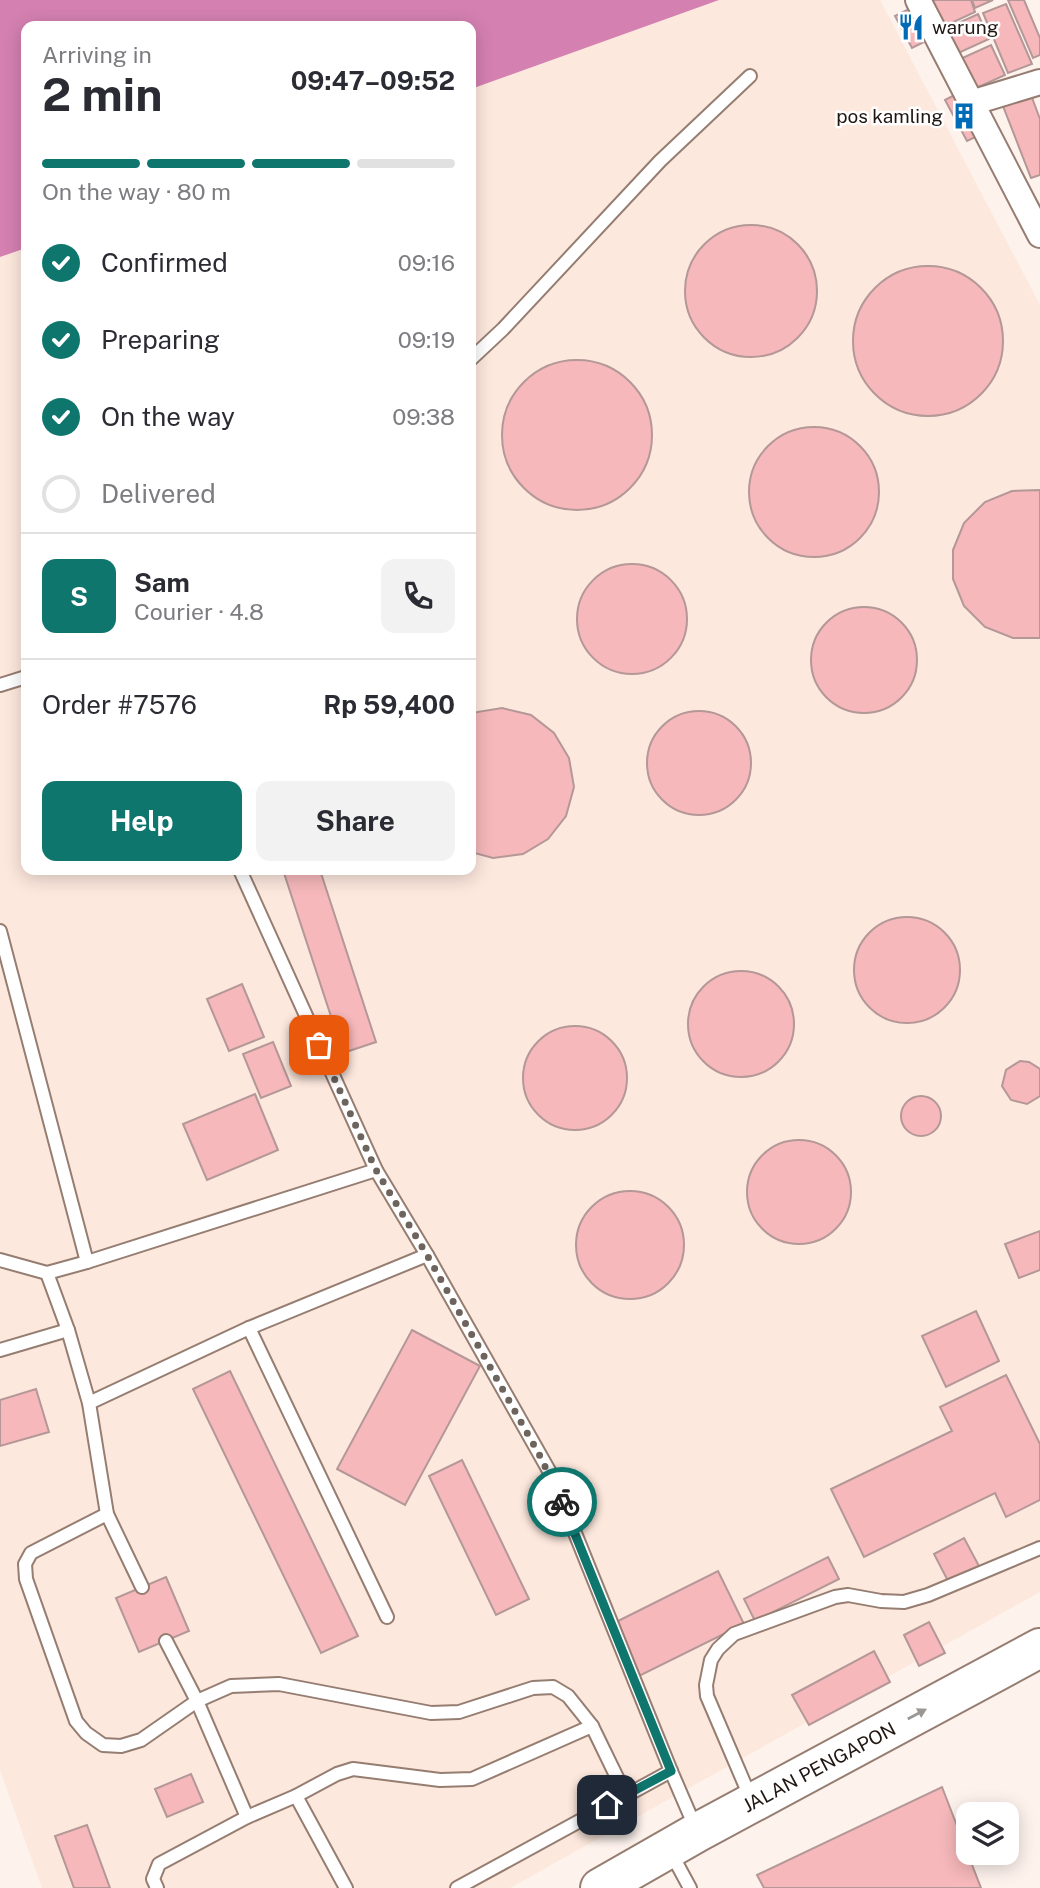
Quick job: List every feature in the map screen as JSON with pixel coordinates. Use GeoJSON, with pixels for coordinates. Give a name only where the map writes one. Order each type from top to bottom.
{"type":"FeatureCollection","features":[{"type":"Feature","properties":{"kind":"highway","name":"JALAN PENGAPON"},"geometry":{"type":"LineString","coordinates":[[600,1888],[1040,1648]]}},
{"type":"Feature","properties":{"kind":"street"},"geometry":{"type":"LineString","coordinates":[[918,0],[1040,235]]}},
{"type":"Feature","properties":{"kind":"street"},"geometry":{"type":"LineString","coordinates":[[971,103],[1040,82]]}},
{"type":"Feature","properties":{"kind":"lane"},"geometry":{"type":"LineString","coordinates":[[476,354],[503,329],[660,161],[750,76]]}},
{"type":"Feature","properties":{"kind":"lane"},"geometry":{"type":"LineString","coordinates":[[0,685],[21,679]]}},
{"type":"Feature","properties":{"kind":"lane"},"geometry":{"type":"LineString","coordinates":[[242,875],[376,1170],[552,1476],[671,1771],[690,1888]]}},
{"type":"Feature","properties":{"kind":"lane"},"geometry":{"type":"LineString","coordinates":[[0,930],[87,1262]]}},
{"type":"Feature","properties":{"kind":"lane"},"geometry":{"type":"LineString","coordinates":[[0,1260],[47,1273],[376,1170]]}},
{"type":"Feature","properties":{"kind":"lane"},"geometry":{"type":"LineString","coordinates":[[89,1403],[249,1328],[427,1255]]}},
{"type":"Feature","properties":{"kind":"lane"},"geometry":{"type":"LineString","coordinates":[[47,1273],[68,1330],[89,1403],[107,1514],[142,1587]]}},
{"type":"Feature","properties":{"kind":"lane"},"geometry":{"type":"LineString","coordinates":[[249,1328],[387,1617]]}},
{"type":"Feature","properties":{"kind":"lane"},"geometry":{"type":"LineString","coordinates":[[0,1350],[68,1330]]}},
{"type":"Feature","properties":{"kind":"lane"},"geometry":{"type":"LineString","coordinates":[[107,1514],[31,1553],[25,1564],[26,1579],[76,1721],[86,1733],[103,1745],[121,1746],[141,1740],[197,1701],[231,1686],[279,1684],[431,1713],[459,1712],[533,1688],[553,1687],[568,1696],[592,1726],[626,1796]]}},
{"type":"Feature","properties":{"kind":"lane"},"geometry":{"type":"LineString","coordinates":[[752,1803],[711,1706],[706,1685],[711,1660],[734,1634],[835,1597],[848,1595],[904,1602],[928,1595],[1040,1548]]}},
{"type":"Feature","properties":{"kind":"lane"},"geometry":{"type":"LineString","coordinates":[[166,1641],[197,1701],[247,1817]]}},
{"type":"Feature","properties":{"kind":"lane"},"geometry":{"type":"LineString","coordinates":[[157,1888],[153,1879],[159,1864],[247,1817],[296,1796],[337,1774],[353,1769],[440,1780],[472,1779],[592,1726]]}},
{"type":"Feature","properties":{"kind":"lane"},"geometry":{"type":"LineString","coordinates":[[457,1888],[671,1771]]}},
{"type":"Feature","properties":{"kind":"lane"},"geometry":{"type":"LineString","coordinates":[[296,1796],[346,1888]]}},
{"type":"Feature","properties":{"kind":"shaded area"},"geometry":{"type":"Polygon","coordinates":[[[0,0],[719,0],[476,87],[476,21],[21,21],[21,250],[0,257],[0,0]]]}},
{"type":"Feature","properties":{"kind":"shaded area"},"geometry":{"type":"Polygon","coordinates":[[[719,0],[880,0],[1040,305],[1040,1592],[510,1888],[42,1888],[0,1770],[0,257],[21,250],[21,875],[476,875],[476,87],[719,0]]]}},
{"type":"Feature","properties":{"kind":"building"},"geometry":{"type":"Polygon","coordinates":[[[932,0],[971,0],[975,12],[945,26],[932,0]]]}},
{"type":"Feature","properties":{"kind":"building"},"geometry":{"type":"Polygon","coordinates":[[[972,0],[993,0],[975,8],[972,0]]]}},
{"type":"Feature","properties":{"kind":"building"},"geometry":{"type":"Polygon","coordinates":[[[1008,0],[1024,0],[1040,38],[1040,55],[1033,58],[1008,0]]]}},
{"type":"Feature","properties":{"kind":"building"},"geometry":{"type":"Polygon","coordinates":[[[1006,4],[1032,64],[1008,73],[983,13],[1006,4]]]}},
{"type":"Feature","properties":{"kind":"building"},"geometry":{"type":"Polygon","coordinates":[[[911,8],[928,40],[912,48],[895,16],[911,8]]]}},
{"type":"Feature","properties":{"kind":"building"},"geometry":{"type":"Polygon","coordinates":[[[978,14],[989,39],[954,55],[943,30],[978,14]]]}},
{"type":"Feature","properties":{"kind":"building"},"geometry":{"type":"Polygon","coordinates":[[[991,45],[1005,75],[972,90],[958,60],[991,45]]]}},
{"type":"Feature","properties":{"kind":"building","name":"pos kamling"},"geometry":{"type":"Polygon","coordinates":[[[962,91],[984,133],[967,141],[945,100],[962,91]]]}},
{"type":"Feature","properties":{"kind":"building"},"geometry":{"type":"Polygon","coordinates":[[[1031,95],[1040,119],[1040,175],[1031,178],[1003,106],[1031,95]]]}},
{"type":"Feature","properties":{"kind":"building"},"geometry":{"type":"Polygon","coordinates":[[[751,225],[776,230],[798,244],[812,266],[817,291],[812,316],[798,338],[776,352],[751,357],[726,352],[704,338],[690,316],[685,291],[690,266],[704,244],[726,230],[751,225]]]}},
{"type":"Feature","properties":{"kind":"building"},"geometry":{"type":"Polygon","coordinates":[[[928,266],[957,272],[981,288],[997,312],[1003,341],[997,370],[981,394],[957,410],[928,416],[899,410],[875,394],[859,370],[853,341],[859,312],[875,288],[899,272],[928,266]]]}},
{"type":"Feature","properties":{"kind":"building"},"geometry":{"type":"Polygon","coordinates":[[[577,360],[606,366],[630,382],[646,406],[652,435],[646,464],[630,488],[606,504],[577,510],[548,504],[524,488],[508,464],[502,435],[508,406],[524,382],[548,366],[577,360]]]}},
{"type":"Feature","properties":{"kind":"building"},"geometry":{"type":"Polygon","coordinates":[[[814,427],[839,432],[860,446],[874,467],[879,492],[874,517],[860,538],[839,552],[814,557],[789,552],[768,538],[754,517],[749,492],[754,467],[768,446],[789,432],[814,427]]]}},
{"type":"Feature","properties":{"kind":"building"},"geometry":{"type":"Polygon","coordinates":[[[1040,490],[1040,638],[1013,638],[985,627],[964,606],[953,579],[953,550],[964,523],[985,502],[1012,491],[1040,490]]]}},
{"type":"Feature","properties":{"kind":"building"},"geometry":{"type":"Polygon","coordinates":[[[632,564],[653,568],[671,580],[683,598],[687,619],[683,640],[671,658],[653,670],[632,674],[611,670],[593,658],[581,640],[577,619],[581,598],[593,580],[611,568],[632,564]]]}},
{"type":"Feature","properties":{"kind":"building"},"geometry":{"type":"Polygon","coordinates":[[[864,607],[884,611],[902,622],[913,640],[917,660],[913,680],[902,698],[884,709],[864,713],[844,709],[826,698],[815,680],[811,660],[815,640],[826,622],[844,611],[864,607]]]}},
{"type":"Feature","properties":{"kind":"building"},"geometry":{"type":"Polygon","coordinates":[[[502,708],[531,715],[554,733],[569,758],[574,787],[566,816],[548,839],[523,854],[493,858],[476,853],[476,712],[502,708]]]}},
{"type":"Feature","properties":{"kind":"building"},"geometry":{"type":"Polygon","coordinates":[[[699,711],[719,715],[736,726],[747,743],[751,763],[747,783],[736,800],[719,811],[699,815],[679,811],[662,800],[651,783],[647,763],[651,743],[662,726],[679,715],[699,711]]]}},
{"type":"Feature","properties":{"kind":"building"},"geometry":{"type":"Polygon","coordinates":[[[285,875],[322,875],[376,1042],[343,1053],[285,875]]]}},
{"type":"Feature","properties":{"kind":"building"},"geometry":{"type":"Polygon","coordinates":[[[907,917],[927,921],[944,933],[956,950],[960,970],[956,990],[944,1007],[927,1019],[907,1023],[887,1019],[870,1007],[858,990],[854,970],[858,950],[870,933],[887,921],[907,917]]]}},
{"type":"Feature","properties":{"kind":"building"},"geometry":{"type":"Polygon","coordinates":[[[741,971],[761,975],[779,986],[790,1004],[794,1024],[790,1044],[779,1062],[761,1073],[741,1077],[721,1073],[703,1062],[692,1044],[688,1024],[692,1004],[703,986],[721,975],[741,971]]]}},
{"type":"Feature","properties":{"kind":"building"},"geometry":{"type":"Polygon","coordinates":[[[242,984],[264,1037],[229,1051],[207,999],[242,984]]]}},
{"type":"Feature","properties":{"kind":"building"},"geometry":{"type":"Polygon","coordinates":[[[575,1026],[595,1030],[618,1049],[623,1058],[627,1078],[623,1098],[604,1121],[595,1126],[575,1130],[555,1126],[532,1107],[527,1098],[523,1078],[527,1058],[546,1035],[555,1030],[575,1026]]]}},
{"type":"Feature","properties":{"kind":"building"},"geometry":{"type":"Polygon","coordinates":[[[273,1042],[291,1086],[261,1098],[243,1054],[273,1042]]]}},
{"type":"Feature","properties":{"kind":"building"},"geometry":{"type":"Polygon","coordinates":[[[1020,1061],[1029,1062],[1040,1069],[1040,1096],[1027,1104],[1011,1100],[1002,1086],[1006,1070],[1020,1061]]]}},
{"type":"Feature","properties":{"kind":"building"},"geometry":{"type":"Polygon","coordinates":[[[255,1094],[278,1150],[207,1180],[183,1124],[255,1094]]]}},
{"type":"Feature","properties":{"kind":"building"},"geometry":{"type":"Polygon","coordinates":[[[921,1096],[935,1102],[941,1116],[935,1130],[921,1136],[907,1130],[901,1116],[907,1102],[921,1096]]]}},
{"type":"Feature","properties":{"kind":"building"},"geometry":{"type":"Polygon","coordinates":[[[799,1140],[819,1144],[836,1155],[847,1172],[851,1192],[847,1212],[836,1229],[819,1240],[799,1244],[779,1240],[762,1229],[751,1212],[747,1192],[751,1172],[762,1155],[779,1144],[799,1140]]]}},
{"type":"Feature","properties":{"kind":"building"},"geometry":{"type":"Polygon","coordinates":[[[630,1191],[651,1195],[668,1207],[680,1224],[684,1245],[680,1266],[668,1283],[651,1295],[630,1299],[609,1295],[592,1283],[580,1266],[576,1245],[580,1224],[592,1207],[609,1195],[630,1191]]]}},
{"type":"Feature","properties":{"kind":"building"},"geometry":{"type":"Polygon","coordinates":[[[1040,1231],[1040,1270],[1019,1278],[1005,1244],[1040,1231]]]}},
{"type":"Feature","properties":{"kind":"building"},"geometry":{"type":"Polygon","coordinates":[[[976,1311],[999,1361],[946,1387],[922,1336],[976,1311]]]}},
{"type":"Feature","properties":{"kind":"building"},"geometry":{"type":"Polygon","coordinates":[[[412,1330],[480,1366],[405,1505],[337,1469],[412,1330]]]}},
{"type":"Feature","properties":{"kind":"building"},"geometry":{"type":"Polygon","coordinates":[[[230,1371],[358,1636],[321,1653],[193,1389],[230,1371]]]}},
{"type":"Feature","properties":{"kind":"building"},"geometry":{"type":"Polygon","coordinates":[[[1006,1375],[1040,1444],[1040,1500],[1006,1517],[995,1493],[864,1557],[831,1489],[952,1431],[940,1407],[1006,1375]]]}},
{"type":"Feature","properties":{"kind":"building"},"geometry":{"type":"Polygon","coordinates":[[[36,1389],[49,1432],[0,1446],[0,1400],[36,1389]]]}},
{"type":"Feature","properties":{"kind":"building"},"geometry":{"type":"Polygon","coordinates":[[[462,1460],[529,1599],[496,1615],[429,1476],[462,1460]]]}},
{"type":"Feature","properties":{"kind":"building"},"geometry":{"type":"Polygon","coordinates":[[[964,1538],[979,1566],[948,1581],[934,1554],[964,1538]]]}},
{"type":"Feature","properties":{"kind":"building"},"geometry":{"type":"Polygon","coordinates":[[[828,1557],[839,1579],[755,1621],[744,1599],[828,1557]]]}},
{"type":"Feature","properties":{"kind":"building"},"geometry":{"type":"Polygon","coordinates":[[[718,1571],[744,1624],[639,1676],[612,1624],[718,1571]]]}},
{"type":"Feature","properties":{"kind":"building"},"geometry":{"type":"Polygon","coordinates":[[[166,1577],[189,1631],[139,1652],[116,1598],[166,1577]]]}},
{"type":"Feature","properties":{"kind":"building"},"geometry":{"type":"Polygon","coordinates":[[[929,1622],[945,1653],[919,1666],[904,1635],[929,1622]]]}},
{"type":"Feature","properties":{"kind":"building"},"geometry":{"type":"Polygon","coordinates":[[[874,1651],[890,1682],[809,1725],[792,1695],[874,1651]]]}},
{"type":"Feature","properties":{"kind":"building"},"geometry":{"type":"Polygon","coordinates":[[[191,1774],[203,1802],[167,1817],[155,1789],[191,1774]]]}},
{"type":"Feature","properties":{"kind":"building"},"geometry":{"type":"Polygon","coordinates":[[[942,1787],[956,1823],[956,1865],[972,1865],[981,1888],[764,1888],[757,1875],[942,1787]]]}},
{"type":"Feature","properties":{"kind":"building"},"geometry":{"type":"Polygon","coordinates":[[[87,1825],[110,1888],[74,1888],[55,1836],[87,1825]]]}},
{"type":"Feature","properties":{"kind":"way so far"},"geometry":{"type":"LineString","coordinates":[[319,1045],[376,1170],[552,1476],[562,1502]]}},
{"type":"Feature","properties":{"kind":"place","name":"warung"},"geometry":{"type":"Point","coordinates":[911,27]}},
{"type":"Feature","properties":{"kind":"place","name":"pos kamling"},"geometry":{"type":"Point","coordinates":[964,116]}},
{"type":"Feature","properties":{"kind":"route"},"geometry":{"type":"LineString","coordinates":[[562,1502],[671,1771],[607,1805]]}}]}
